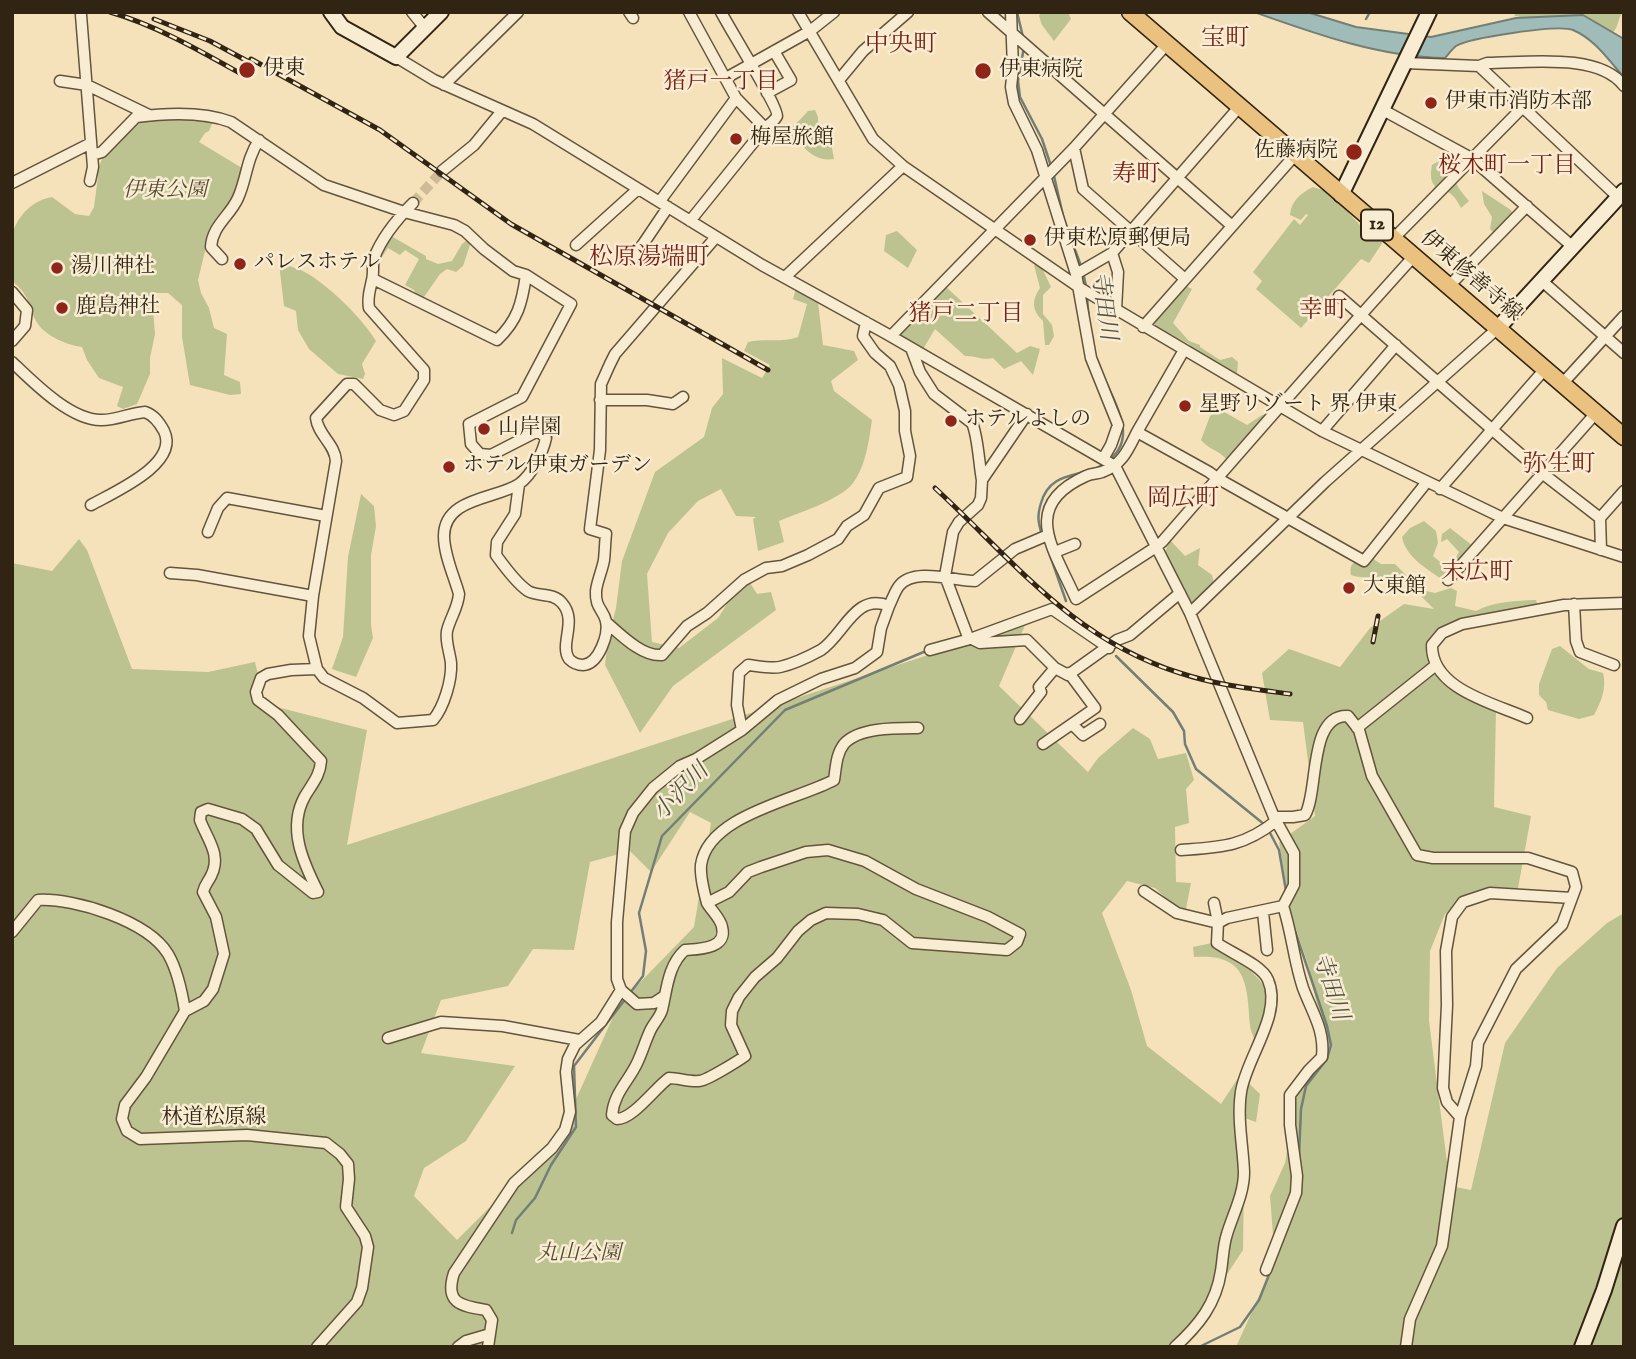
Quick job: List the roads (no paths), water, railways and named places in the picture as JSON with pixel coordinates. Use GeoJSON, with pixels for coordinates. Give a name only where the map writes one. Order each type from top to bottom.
{"type":"FeatureCollection","features":[{"type":"Feature","properties":{"kind":"main road","name":"伊東修善寺線"},"geometry":{"type":"LineString","coordinates":[[1130,12],[1596,413],[1622,431]]}},
{"type":"Feature","properties":{"kind":"street"},"geometry":{"type":"LineString","coordinates":[[331,12],[342,27],[444,85],[533,124],[716,237],[1115,466],[1190,613],[1275,819],[1294,853],[1294,885],[1284,905],[1303,987],[1321,1027],[1323,1047],[1322,1057],[1290,1095],[1296,1193],[1266,1270]]}},
{"type":"Feature","properties":{"kind":"street"},"geometry":{"type":"LineString","coordinates":[[412,12],[425,28]]}},
{"type":"Feature","properties":{"kind":"street"},"geometry":{"type":"LineString","coordinates":[[396,57],[441,12]]}},
{"type":"Feature","properties":{"kind":"street"},"geometry":{"type":"LineString","coordinates":[[444,85],[518,12]]}},
{"type":"Feature","properties":{"kind":"street"},"geometry":{"type":"LineString","coordinates":[[689,12],[736,98],[765,128]]}},
{"type":"Feature","properties":{"kind":"street"},"geometry":{"type":"LineString","coordinates":[[690,221],[776,118],[777,112],[720,12]]}},
{"type":"Feature","properties":{"kind":"street"},"geometry":{"type":"LineString","coordinates":[[798,12],[873,139],[903,166],[1080,288],[1280,407],[1360,451],[1503,518],[1624,557]]}},
{"type":"Feature","properties":{"kind":"street"},"geometry":{"type":"LineString","coordinates":[[726,79],[810,31],[834,12]]}},
{"type":"Feature","properties":{"kind":"street"},"geometry":{"type":"LineString","coordinates":[[839,80],[863,51],[908,12]]}},
{"type":"Feature","properties":{"kind":"street"},"geometry":{"type":"LineString","coordinates":[[988,12],[1231,225]]}},
{"type":"Feature","properties":{"kind":"street"},"geometry":{"type":"LineString","coordinates":[[1011,12],[1016,38],[1011,88],[1014,103],[1047,176],[1077,274],[1091,358],[1118,425],[1103,458]]}},
{"type":"Feature","properties":{"kind":"street"},"geometry":{"type":"LineString","coordinates":[[1341,195],[1429,12]]}},
{"type":"Feature","properties":{"kind":"street"},"geometry":{"type":"LineString","coordinates":[[81,15],[93,167],[90,181]]}},
{"type":"Feature","properties":{"kind":"street"},"geometry":{"type":"LineString","coordinates":[[891,336],[1074,148],[1167,44]]}},
{"type":"Feature","properties":{"kind":"street"},"geometry":{"type":"LineString","coordinates":[[767,93],[791,80],[774,51]]}},
{"type":"Feature","properties":{"kind":"street"},"geometry":{"type":"LineString","coordinates":[[1406,61],[1479,66],[1487,63],[1579,63],[1612,74],[1624,86]]}},
{"type":"Feature","properties":{"kind":"street"},"geometry":{"type":"LineString","coordinates":[[1190,613],[1360,451],[1498,328],[1622,197],[1479,66]]}},
{"type":"Feature","properties":{"kind":"street"},"geometry":{"type":"LineString","coordinates":[[60,81],[87,85],[149,115]]}},
{"type":"Feature","properties":{"kind":"street"},"geometry":{"type":"LineString","coordinates":[[633,259],[664,204],[736,98]]}},
{"type":"Feature","properties":{"kind":"street"},"geometry":{"type":"LineString","coordinates":[[1077,274],[1112,253],[1240,106]]}},
{"type":"Feature","properties":{"kind":"street"},"geometry":{"type":"LineString","coordinates":[[1393,239],[1522,108]]}},
{"type":"Feature","properties":{"kind":"street"},"geometry":{"type":"LineString","coordinates":[[1383,110],[1471,158],[1573,247]]}},
{"type":"Feature","properties":{"kind":"street"},"geometry":{"type":"LineString","coordinates":[[442,172],[474,145],[502,111]]}},
{"type":"Feature","properties":{"kind":"street"},"geometry":{"type":"LineString","coordinates":[[92,155],[102,152],[136,117],[201,114],[223,118],[324,185],[404,212],[454,225],[513,271],[526,275],[571,304],[522,397],[469,424],[471,444],[480,454],[491,455],[538,431],[547,438],[543,454],[519,484],[476,500],[452,514],[446,523],[444,542],[458,594],[458,603],[446,632],[451,666],[447,688],[440,712],[433,720],[397,723],[363,698],[324,678],[317,669],[309,636],[336,452],[317,428],[316,418],[347,384],[354,384],[380,410],[394,415],[404,411],[424,380],[424,370],[369,308],[367,296],[373,279],[373,260],[390,229],[404,212],[413,203]]}},
{"type":"Feature","properties":{"kind":"street"},"geometry":{"type":"LineString","coordinates":[[222,259],[211,247],[213,236],[238,199],[250,154],[259,140]]}},
{"type":"Feature","properties":{"kind":"street"},"geometry":{"type":"LineString","coordinates":[[12,183],[91,143]]}},
{"type":"Feature","properties":{"kind":"street"},"geometry":{"type":"LineString","coordinates":[[1074,148],[1083,189],[1185,279]]}},
{"type":"Feature","properties":{"kind":"street"},"geometry":{"type":"LineString","coordinates":[[1143,327],[1295,155]]}},
{"type":"Feature","properties":{"kind":"street"},"geometry":{"type":"LineString","coordinates":[[785,277],[903,166]]}},
{"type":"Feature","properties":{"kind":"street"},"geometry":{"type":"LineString","coordinates":[[576,245],[638,189]]}},
{"type":"Feature","properties":{"kind":"street"},"geometry":{"type":"LineString","coordinates":[[1449,286],[1527,206]]}},
{"type":"Feature","properties":{"kind":"street"},"geometry":{"type":"LineString","coordinates":[[716,237],[615,354],[601,384],[600,450],[590,529],[606,534],[604,561],[596,591],[597,608],[606,621],[634,644],[656,656],[662,655],[687,626],[707,613],[744,580],[754,573],[782,566],[808,555],[838,539],[847,526],[864,515],[879,488],[907,477],[910,456],[903,398],[890,366],[874,353],[863,336],[866,322]]}},
{"type":"Feature","properties":{"kind":"street"},"geometry":{"type":"LineString","coordinates":[[1112,253],[1118,272],[1116,310]]}},
{"type":"Feature","properties":{"kind":"street"},"geometry":{"type":"LineString","coordinates":[[1184,351],[1123,458],[1115,466],[1078,480],[1049,503],[1045,536],[1076,598],[1156,547],[1414,256]]}},
{"type":"Feature","properties":{"kind":"street"},"geometry":{"type":"LineString","coordinates":[[373,279],[497,340],[507,330],[522,304],[526,275]]}},
{"type":"Feature","properties":{"kind":"street"},"geometry":{"type":"LineString","coordinates":[[1542,281],[1624,353]]}},
{"type":"Feature","properties":{"kind":"street"},"geometry":{"type":"LineString","coordinates":[[12,292],[27,310],[25,326],[12,341]]}},
{"type":"Feature","properties":{"kind":"street"},"geometry":{"type":"LineString","coordinates":[[1339,296],[1542,473],[1600,519]]}},
{"type":"Feature","properties":{"kind":"street"},"geometry":{"type":"LineString","coordinates":[[1562,384],[1624,316]]}},
{"type":"Feature","properties":{"kind":"street"},"geometry":{"type":"LineString","coordinates":[[1322,431],[1396,345]]}},
{"type":"Feature","properties":{"kind":"street"},"geometry":{"type":"LineString","coordinates":[[911,348],[920,372],[934,394],[972,423],[975,429],[982,480],[980,501],[953,532],[945,576],[967,635],[980,643],[1027,640],[1055,668],[1063,674],[1069,674],[1117,640],[1129,635],[1180,593]]}},
{"type":"Feature","properties":{"kind":"street"},"geometry":{"type":"LineString","coordinates":[[12,362],[46,395],[91,419],[102,420],[145,412],[161,425],[167,439],[164,456],[147,472],[91,505]]}},
{"type":"Feature","properties":{"kind":"street"},"geometry":{"type":"LineString","coordinates":[[1440,489],[1545,369]]}},
{"type":"Feature","properties":{"kind":"street"},"geometry":{"type":"LineString","coordinates":[[600,400],[647,400],[673,404],[683,397]]}},
{"type":"Feature","properties":{"kind":"street"},"geometry":{"type":"LineString","coordinates":[[1448,580],[1596,413]]}},
{"type":"Feature","properties":{"kind":"street"},"geometry":{"type":"LineString","coordinates":[[982,480],[1027,415]]}},
{"type":"Feature","properties":{"kind":"street"},"geometry":{"type":"LineString","coordinates":[[1137,432],[1364,562],[1426,483]]}},
{"type":"Feature","properties":{"kind":"street"},"geometry":{"type":"LineString","coordinates":[[519,484],[515,514],[497,542],[496,555],[529,592],[550,595],[563,604],[570,621],[566,652],[574,663],[591,663],[598,654],[604,640],[606,621]]}},
{"type":"Feature","properties":{"kind":"street"},"geometry":{"type":"LineString","coordinates":[[1601,550],[1600,519],[1624,491]]}},
{"type":"Feature","properties":{"kind":"street"},"geometry":{"type":"LineString","coordinates":[[208,531],[218,508],[227,498],[326,516]]}},
{"type":"Feature","properties":{"kind":"street"},"geometry":{"type":"LineString","coordinates":[[663,997],[654,1003],[642,1005],[633,1001],[617,979],[617,922],[625,831],[633,813],[653,788],[680,766],[742,730],[778,701],[821,679],[855,668],[877,652],[881,628],[889,606],[900,585],[910,578],[945,576],[975,581],[1015,549],[1045,536]]}},
{"type":"Feature","properties":{"kind":"street"},"geometry":{"type":"LineString","coordinates":[[1055,552],[1075,544]]}},
{"type":"Feature","properties":{"kind":"street"},"geometry":{"type":"LineString","coordinates":[[170,573],[197,575],[313,596]]}},
{"type":"Feature","properties":{"kind":"street"},"geometry":{"type":"LineString","coordinates":[[742,730],[737,705],[739,673],[748,665],[779,668],[822,649],[854,613],[868,603],[883,603],[889,606]]}},
{"type":"Feature","properties":{"kind":"street"},"geometry":{"type":"LineString","coordinates":[[1527,718],[1453,687],[1436,665],[1432,645],[1442,634],[1462,624],[1574,604],[1624,603]]}},
{"type":"Feature","properties":{"kind":"street"},"geometry":{"type":"LineString","coordinates":[[1574,604],[1576,642],[1580,652],[1614,665]]}},
{"type":"Feature","properties":{"kind":"street"},"geometry":{"type":"LineString","coordinates":[[930,650],[967,635],[1052,609],[1109,648]]}},
{"type":"Feature","properties":{"kind":"street"},"geometry":{"type":"LineString","coordinates":[[1357,728],[1436,665]]}},
{"type":"Feature","properties":{"kind":"street"},"geometry":{"type":"LineString","coordinates":[[1020,719],[1041,692],[1039,687],[1055,668]]}},
{"type":"Feature","properties":{"kind":"street"},"geometry":{"type":"LineString","coordinates":[[12,932],[38,900],[58,901],[115,915],[156,940],[168,954],[181,989],[185,1011],[204,1002],[213,989],[224,954],[216,917],[203,891],[216,859],[200,820],[201,813],[208,809],[242,819],[256,829],[278,865],[313,893],[318,892],[297,842],[296,824],[304,799],[320,771],[321,761],[278,715],[258,700],[256,692],[261,678],[268,674],[317,669]]}},
{"type":"Feature","properties":{"kind":"street"},"geometry":{"type":"LineString","coordinates":[[1043,744],[1095,708],[1069,674]]}},
{"type":"Feature","properties":{"kind":"street"},"geometry":{"type":"LineString","coordinates":[[1181,850],[1238,844],[1262,832],[1275,819],[1305,814],[1310,806],[1315,752],[1332,719],[1348,716],[1357,728],[1371,776],[1417,855],[1433,858],[1528,859],[1572,872],[1576,887],[1562,925],[1516,969],[1478,1043],[1476,1066],[1460,1117],[1442,1246],[1410,1319],[1406,1347]]}},
{"type":"Feature","properties":{"kind":"street"},"geometry":{"type":"LineString","coordinates":[[1072,724],[1083,735],[1100,724]]}},
{"type":"Feature","properties":{"kind":"street"},"geometry":{"type":"LineString","coordinates":[[707,903],[729,892],[748,872],[806,852],[828,850],[865,861],[916,889],[988,917],[1020,934],[1017,942],[1007,950],[912,943],[883,919],[858,914],[826,913],[811,920],[798,931],[777,958],[755,977],[739,997],[731,1025],[745,1055],[704,1080],[696,1082],[669,1078],[631,1114],[617,1119],[612,1115],[613,1105],[622,1085],[638,1063],[651,1029],[662,1012],[663,997],[677,957],[685,950],[706,949],[716,944],[722,934],[723,926],[707,903],[701,866],[707,848],[722,832],[747,815],[818,789],[834,780],[837,757],[845,742],[871,730],[892,727],[918,728]]}},
{"type":"Feature","properties":{"kind":"street"},"geometry":{"type":"LineString","coordinates":[[1144,891],[1177,913],[1218,922],[1284,905]]}},
{"type":"Feature","properties":{"kind":"street"},"geometry":{"type":"LineString","coordinates":[[1460,1117],[1447,1102],[1443,1088],[1447,1005],[1446,951],[1452,917],[1463,902],[1490,893],[1572,898]]}},
{"type":"Feature","properties":{"kind":"street"},"geometry":{"type":"LineString","coordinates":[[1175,1347],[1197,1327],[1209,1311],[1221,1275],[1226,1238],[1241,1195],[1244,1175],[1240,1122],[1241,1090],[1256,1046],[1267,1026],[1272,994],[1268,979],[1259,967],[1217,943],[1218,922],[1214,902]]}},
{"type":"Feature","properties":{"kind":"street"},"geometry":{"type":"LineString","coordinates":[[1263,912],[1267,950]]}},
{"type":"Feature","properties":{"kind":"street"},"geometry":{"type":"LineString","coordinates":[[488,1347],[492,1320],[486,1310],[461,1306],[451,1295],[450,1285],[454,1273],[514,1183],[552,1148],[565,1129],[570,1112],[566,1072],[568,1059],[579,1040],[601,1022],[626,993]]}},
{"type":"Feature","properties":{"kind":"street","name":"林道松原線"},"geometry":{"type":"LineString","coordinates":[[185,1011],[159,1057],[125,1105],[122,1119],[127,1131],[140,1139],[247,1135],[326,1143],[340,1154],[348,1164],[346,1208],[365,1237],[368,1247],[362,1289],[357,1301],[317,1347]]}},
{"type":"Feature","properties":{"kind":"street"},"geometry":{"type":"LineString","coordinates":[[388,1038],[442,1022],[503,1026],[579,1040]]}},
{"type":"Feature","properties":{"kind":"street"},"geometry":{"type":"LineString","coordinates":[[1582,1347],[1624,1226]]}},
{"type":"Feature","properties":{"kind":"street"},"geometry":{"type":"LineString","coordinates":[[458,1347],[466,1341],[491,1334]]}},
{"type":"Feature","properties":{"kind":"water"},"geometry":{"type":"Polygon","coordinates":[[[1254,12],[1307,12],[1356,27],[1431,37],[1516,18],[1583,15],[1624,39],[1624,77],[1595,45],[1573,30],[1533,30],[1495,36],[1456,46],[1445,58],[1421,57],[1348,43],[1254,12]]]}},
{"type":"Feature","properties":{"kind":"waterway","name":"寺田川"},"geometry":{"type":"LineString","coordinates":[[1017,12],[1024,41]]}},
{"type":"Feature","properties":{"kind":"waterway"},"geometry":{"type":"LineString","coordinates":[[1366,19],[1370,12]]}},
{"type":"Feature","properties":{"kind":"waterway","name":"寺田川"},"geometry":{"type":"LineString","coordinates":[[1024,47],[1018,81],[1020,97],[1042,139],[1051,166]]}},
{"type":"Feature","properties":{"kind":"waterway","name":"寺田川"},"geometry":{"type":"LineString","coordinates":[[1054,176],[1064,220],[1081,266]]}},
{"type":"Feature","properties":{"kind":"waterway","name":"寺田川"},"geometry":{"type":"LineString","coordinates":[[1083,272],[1086,286]]}},
{"type":"Feature","properties":{"kind":"waterway","name":"寺田川"},"geometry":{"type":"LineString","coordinates":[[1087,297],[1089,321]]}},
{"type":"Feature","properties":{"kind":"waterway","name":"寺田川"},"geometry":{"type":"LineString","coordinates":[[1104,378],[1118,409],[1123,431],[1118,451],[1109,460]]}},
{"type":"Feature","properties":{"kind":"waterway","name":"寺田川"},"geometry":{"type":"LineString","coordinates":[[1042,535],[1039,512],[1046,492],[1052,485],[1068,476],[1104,464]]}},
{"type":"Feature","properties":{"kind":"waterway","name":"寺田川"},"geometry":{"type":"LineString","coordinates":[[1045,541],[1066,601]]}},
{"type":"Feature","properties":{"kind":"waterway","name":"小沢川"},"geometry":{"type":"LineString","coordinates":[[512,1233],[516,1220],[535,1198],[551,1165],[576,1127],[574,1066],[643,976],[646,951],[639,913],[662,836],[785,710],[926,651]]}},
{"type":"Feature","properties":{"kind":"waterway","name":"寺田川"},"geometry":{"type":"LineString","coordinates":[[1116,656],[1173,712],[1184,731],[1185,744],[1196,769],[1265,825]]}},
{"type":"Feature","properties":{"kind":"waterway","name":"寺田川"},"geometry":{"type":"LineString","coordinates":[[1269,831],[1279,850],[1286,891]]}},
{"type":"Feature","properties":{"kind":"waterway","name":"寺田川"},"geometry":{"type":"LineString","coordinates":[[1293,925],[1331,1045],[1327,1059],[1306,1086],[1301,1109],[1299,1156]]}},
{"type":"Feature","properties":{"kind":"waterway","name":"寺田川"},"geometry":{"type":"LineString","coordinates":[[1199,1347],[1240,1327],[1259,1300],[1292,1217]]}},
{"type":"Feature","properties":{"kind":"tunnel"},"geometry":{"type":"LineString","coordinates":[[413,203],[442,171]]}},
{"type":"Feature","properties":{"kind":"railway"},"geometry":{"type":"LineString","coordinates":[[110,12],[162,32],[245,76]]}},
{"type":"Feature","properties":{"kind":"railway"},"geometry":{"type":"LineString","coordinates":[[154,19],[210,41],[251,63]]}},
{"type":"Feature","properties":{"kind":"railway"},"geometry":{"type":"LineString","coordinates":[[251,59],[380,130],[511,224],[768,370]]}},
{"type":"Feature","properties":{"kind":"railway"},"geometry":{"type":"LineString","coordinates":[[935,488],[1047,595],[1107,640],[1180,673],[1235,686],[1290,694]]}},
{"type":"Feature","properties":{"kind":"railway"},"geometry":{"type":"LineString","coordinates":[[1373,642],[1378,616]]}},
{"type":"Feature","properties":{"kind":"place","name":"伊東"},"geometry":{"type":"Point","coordinates":[247,70]}},
{"type":"Feature","properties":{"kind":"place","name":"伊東病院"},"geometry":{"type":"Point","coordinates":[983,71]}},
{"type":"Feature","properties":{"kind":"place","name":"伊東市消防本部"},"geometry":{"type":"Point","coordinates":[1431,103]}},
{"type":"Feature","properties":{"kind":"place","name":"梅屋旅館"},"geometry":{"type":"Point","coordinates":[736,139]}},
{"type":"Feature","properties":{"kind":"place","name":"佐藤病院"},"geometry":{"type":"Point","coordinates":[1354,152]}},
{"type":"Feature","properties":{"kind":"place","name":"伊東松原郵便局"},"geometry":{"type":"Point","coordinates":[1030,240]}},
{"type":"Feature","properties":{"kind":"place","name":"パレスホテル"},"geometry":{"type":"Point","coordinates":[240,264]}},
{"type":"Feature","properties":{"kind":"place","name":"湯川神社"},"geometry":{"type":"Point","coordinates":[57,268]}},
{"type":"Feature","properties":{"kind":"place","name":"鹿島神社"},"geometry":{"type":"Point","coordinates":[62,308]}},
{"type":"Feature","properties":{"kind":"place","name":"星野リゾート 界 伊東"},"geometry":{"type":"Point","coordinates":[1185,406]}},
{"type":"Feature","properties":{"kind":"place","name":"ホテルよしの"},"geometry":{"type":"Point","coordinates":[951,421]}},
{"type":"Feature","properties":{"kind":"place","name":"山岸園"},"geometry":{"type":"Point","coordinates":[484,429]}},
{"type":"Feature","properties":{"kind":"place","name":"ホテル伊東ガーデン"},"geometry":{"type":"Point","coordinates":[449,467]}},
{"type":"Feature","properties":{"kind":"place","name":"大東館"},"geometry":{"type":"Point","coordinates":[1349,588]}},
{"type":"Feature","properties":{"kind":"district","name":"宝町"},"geometry":{"type":"Point","coordinates":[1225,40]}},
{"type":"Feature","properties":{"kind":"district","name":"中央町"},"geometry":{"type":"Point","coordinates":[901,46]}},
{"type":"Feature","properties":{"kind":"district","name":"猪戸一丁目"},"geometry":{"type":"Point","coordinates":[721,83]}},
{"type":"Feature","properties":{"kind":"district","name":"桜木町一丁目"},"geometry":{"type":"Point","coordinates":[1507,167]}},
{"type":"Feature","properties":{"kind":"district","name":"寿町"},"geometry":{"type":"Point","coordinates":[1136,176]}},
{"type":"Feature","properties":{"kind":"district","name":"松原湯端町"},"geometry":{"type":"Point","coordinates":[649,259]}},
{"type":"Feature","properties":{"kind":"district","name":"幸町"},"geometry":{"type":"Point","coordinates":[1323,312]}},
{"type":"Feature","properties":{"kind":"district","name":"猪戸二丁目"},"geometry":{"type":"Point","coordinates":[966,315]}},
{"type":"Feature","properties":{"kind":"district","name":"弥生町"},"geometry":{"type":"Point","coordinates":[1559,466]}},
{"type":"Feature","properties":{"kind":"district","name":"岡広町"},"geometry":{"type":"Point","coordinates":[1183,500]}},
{"type":"Feature","properties":{"kind":"district","name":"末広町"},"geometry":{"type":"Point","coordinates":[1477,574]}},
{"type":"Feature","properties":{"kind":"park label","name":"伊東公園"},"geometry":{"type":"Point","coordinates":[165,192]}},
{"type":"Feature","properties":{"kind":"park label","name":"丸山公園"},"geometry":{"type":"Point","coordinates":[579,1255]}}]}
